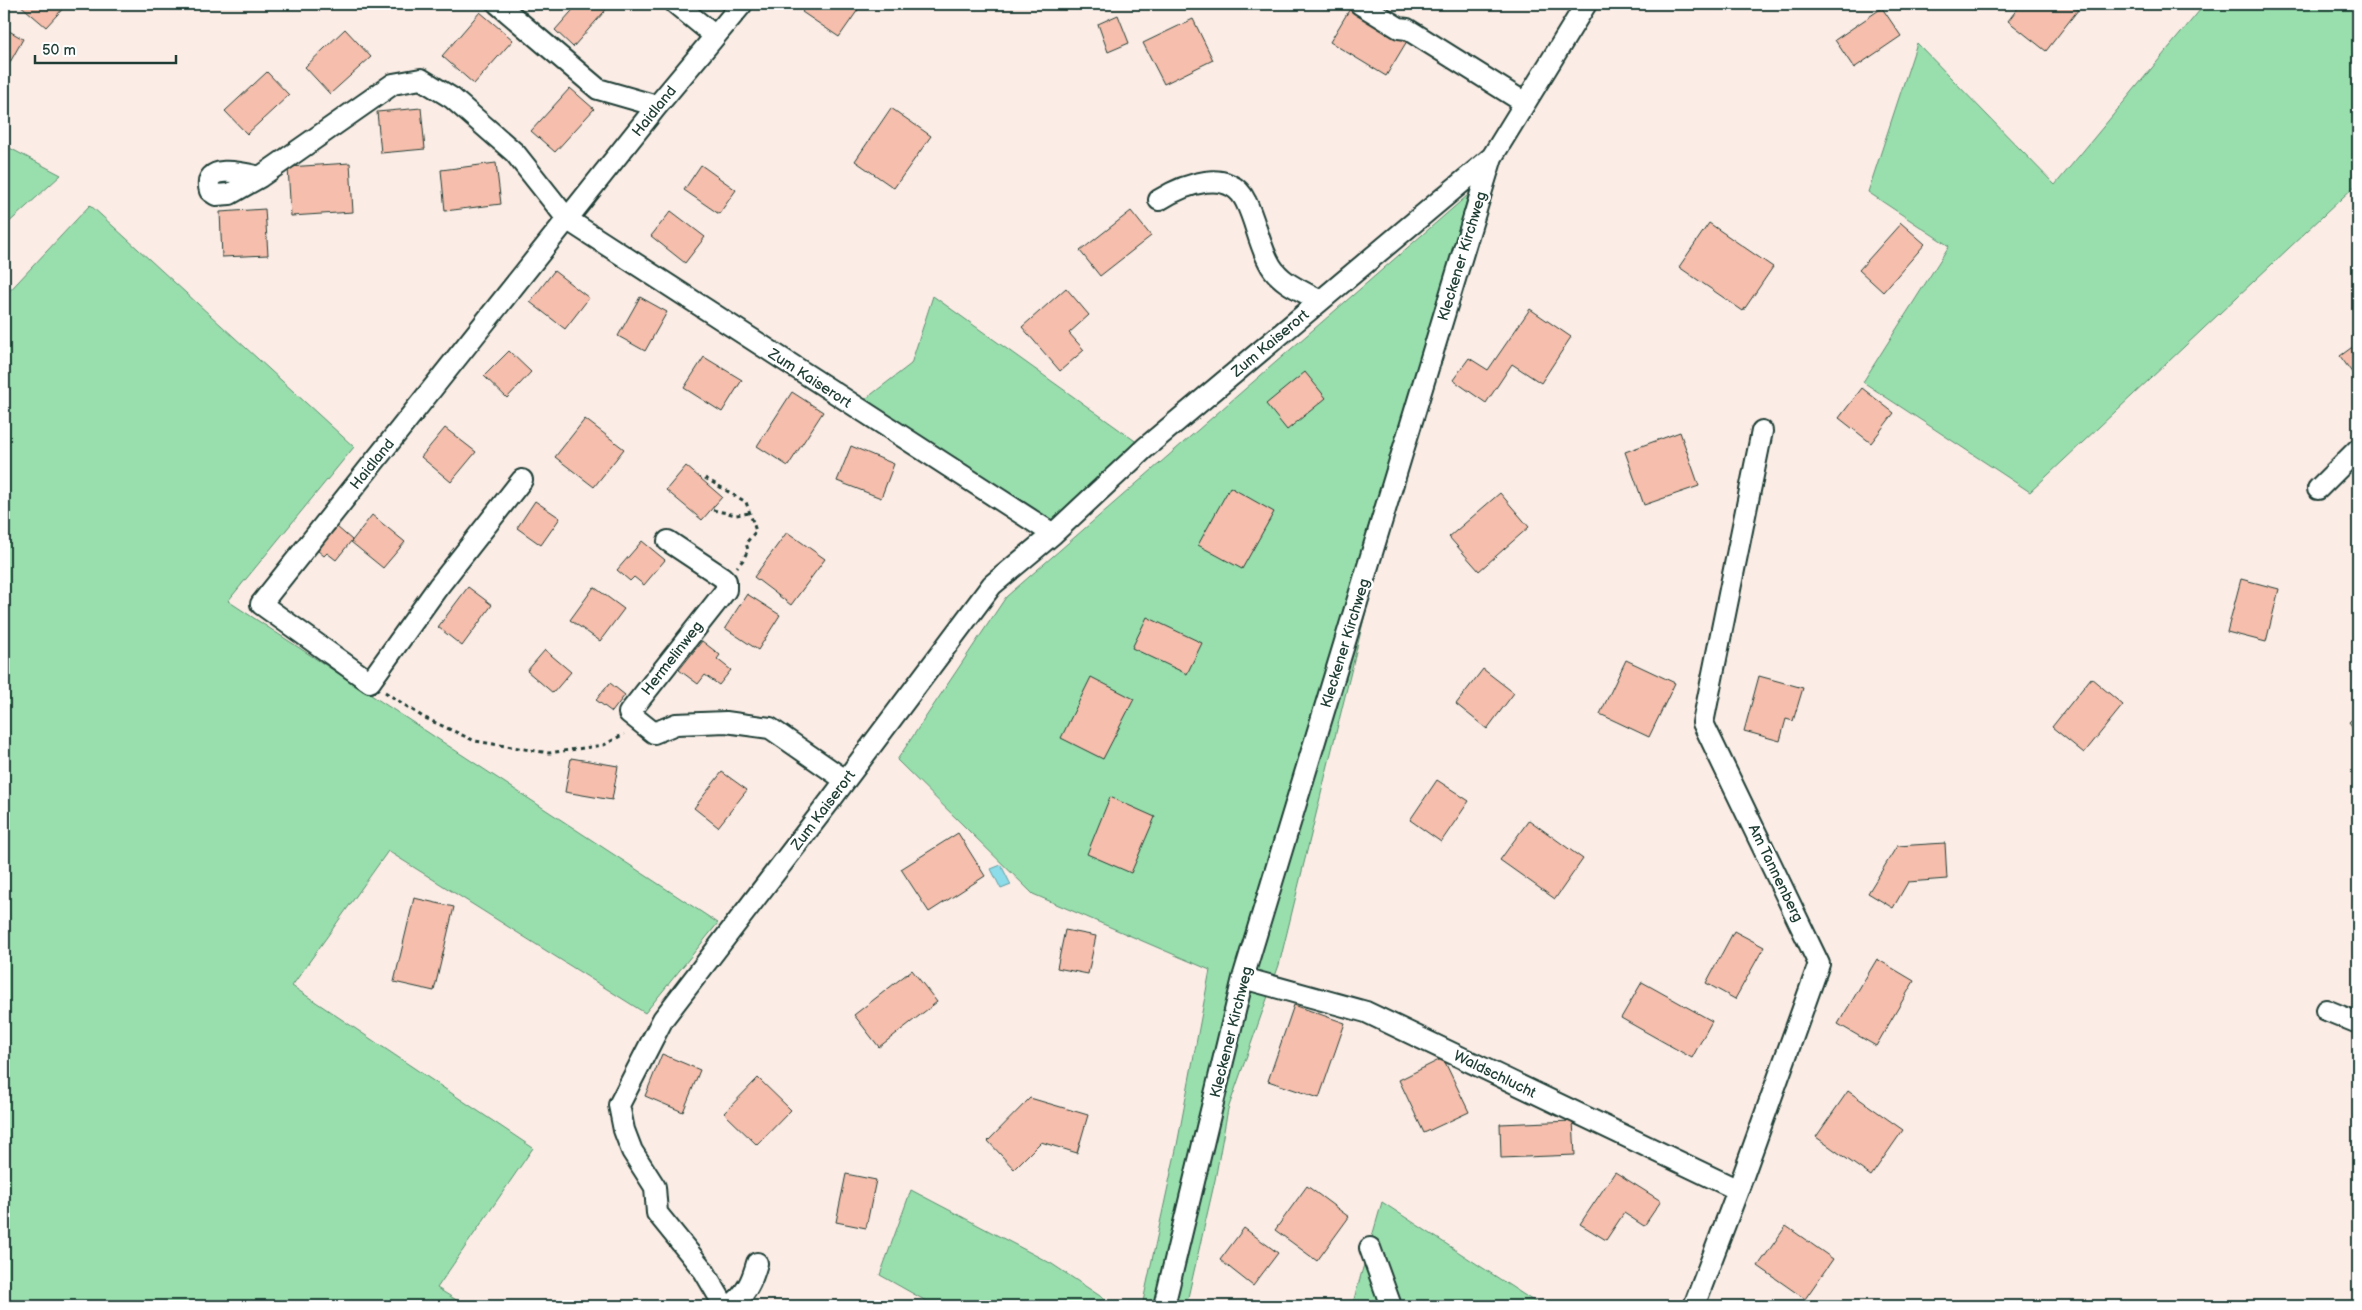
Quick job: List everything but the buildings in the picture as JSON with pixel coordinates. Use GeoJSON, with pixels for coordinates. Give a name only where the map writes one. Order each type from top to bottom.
{"type":"FeatureCollection","features":[{"type":"Feature","properties":{"kind":"street"},"geometry":{"type":"LineString","coordinates":[[498,4],[598,89],[657,106]]}},
{"type":"Feature","properties":{"kind":"street"},"geometry":{"type":"LineString","coordinates":[[676,4],[715,36]]}},
{"type":"Feature","properties":{"kind":"street","name":"Haidland"},"geometry":{"type":"LineString","coordinates":[[370,682],[261,604],[657,106],[742,4]]}},
{"type":"Feature","properties":{"kind":"street"},"geometry":{"type":"LineString","coordinates":[[1360,4],[1399,28],[1407,29],[1526,102]]}},
{"type":"Feature","properties":{"kind":"street","name":"Kleckener Kirchweg"},"geometry":{"type":"LineString","coordinates":[[1164,1306],[1243,978],[1492,157],[1586,4]]}},
{"type":"Feature","properties":{"kind":"street"},"geometry":{"type":"LineString","coordinates":[[260,177],[392,84],[421,79],[452,98],[515,153],[568,220]]}},
{"type":"Feature","properties":{"kind":"street","name":"Zum Kaiserort"},"geometry":{"type":"LineString","coordinates":[[757,1263],[748,1288],[739,1300],[730,1306],[721,1300],[704,1271],[657,1213],[655,1187],[632,1151],[624,1130],[620,1105],[663,1019],[992,585],[1053,534],[1146,448],[1492,157]]}},
{"type":"Feature","properties":{"kind":"street"},"geometry":{"type":"LineString","coordinates":[[1159,200],[1173,191],[1196,183],[1219,182],[1236,188],[1246,201],[1272,267],[1287,283],[1320,301]]}},
{"type":"Feature","properties":{"kind":"street","name":"Zum Kaiserort"},"geometry":{"type":"LineString","coordinates":[[568,220],[1053,534]]}},
{"type":"Feature","properties":{"kind":"street","name":"Am Tannenberg"},"geometry":{"type":"LineString","coordinates":[[1694,1306],[1738,1190],[1819,964],[1703,723],[1762,431]]}},
{"type":"Feature","properties":{"kind":"street"},"geometry":{"type":"LineString","coordinates":[[2318,488],[2358,449]]}},
{"type":"Feature","properties":{"kind":"street"},"geometry":{"type":"LineString","coordinates":[[370,682],[438,587],[522,480]]}},
{"type":"Feature","properties":{"kind":"street"},"geometry":{"type":"LineString","coordinates":[[668,541],[725,585]]}},
{"type":"Feature","properties":{"kind":"street","name":"Hermelinweg"},"geometry":{"type":"LineString","coordinates":[[642,724],[629,713],[725,585]]}},
{"type":"Feature","properties":{"kind":"street"},"geometry":{"type":"LineString","coordinates":[[642,724],[654,733],[676,724],[726,722],[770,728],[845,780]]}},
{"type":"Feature","properties":{"kind":"street","name":"Waldschlucht"},"geometry":{"type":"LineString","coordinates":[[1243,978],[1366,1012],[1738,1190]]}},
{"type":"Feature","properties":{"kind":"street"},"geometry":{"type":"LineString","coordinates":[[2326,1010],[2358,1022]]}},
{"type":"Feature","properties":{"kind":"street"},"geometry":{"type":"LineString","coordinates":[[1370,1248],[1391,1306]]}},
{"type":"Feature","properties":{"kind":"path"},"geometry":{"type":"LineString","coordinates":[[704,478],[746,502],[756,531],[746,543],[748,550],[744,560],[725,585]]}},
{"type":"Feature","properties":{"kind":"path"},"geometry":{"type":"LineString","coordinates":[[713,510],[736,515],[750,512]]}},
{"type":"Feature","properties":{"kind":"path"},"geometry":{"type":"LineString","coordinates":[[370,682],[423,717],[475,742],[549,752],[604,745],[642,724]]}},
{"type":"Feature","properties":{"kind":"green space"},"geometry":{"type":"Polygon","coordinates":[[[2205,4],[2358,4],[2358,183],[2030,492],[1863,382],[1949,246],[1868,192],[1917,43],[2055,185],[2205,4]]]}},
{"type":"Feature","properties":{"kind":"green space"},"geometry":{"type":"Polygon","coordinates":[[[4,145],[61,175],[4,227],[4,145]]]}},
{"type":"Feature","properties":{"kind":"green space"},"geometry":{"type":"Polygon","coordinates":[[[1468,195],[1279,965],[1228,1109],[1215,1180],[1186,1306],[1142,1306],[1177,1145],[1210,970],[1033,894],[897,760],[1006,597],[1468,195]]]}},
{"type":"Feature","properties":{"kind":"green space"},"geometry":{"type":"Polygon","coordinates":[[[90,205],[354,447],[228,601],[718,923],[645,1013],[388,851],[292,986],[533,1148],[437,1288],[466,1306],[4,1306],[4,297],[90,205]]]}},
{"type":"Feature","properties":{"kind":"green space"},"geometry":{"type":"Polygon","coordinates":[[[933,296],[1145,448],[1053,534],[855,407],[911,364],[933,296]]]}},
{"type":"Feature","properties":{"kind":"green space"},"geometry":{"type":"Polygon","coordinates":[[[911,1190],[1052,1264],[1115,1306],[935,1306],[880,1275],[911,1190]]]}},
{"type":"Feature","properties":{"kind":"green space"},"geometry":{"type":"Polygon","coordinates":[[[1382,1202],[1541,1306],[1352,1306],[1382,1202]]]}},
{"type":"Feature","properties":{"kind":"water"},"geometry":{"type":"Polygon","coordinates":[[[1001,865],[1011,885],[1001,889],[991,869],[1001,865]]]}}]}
